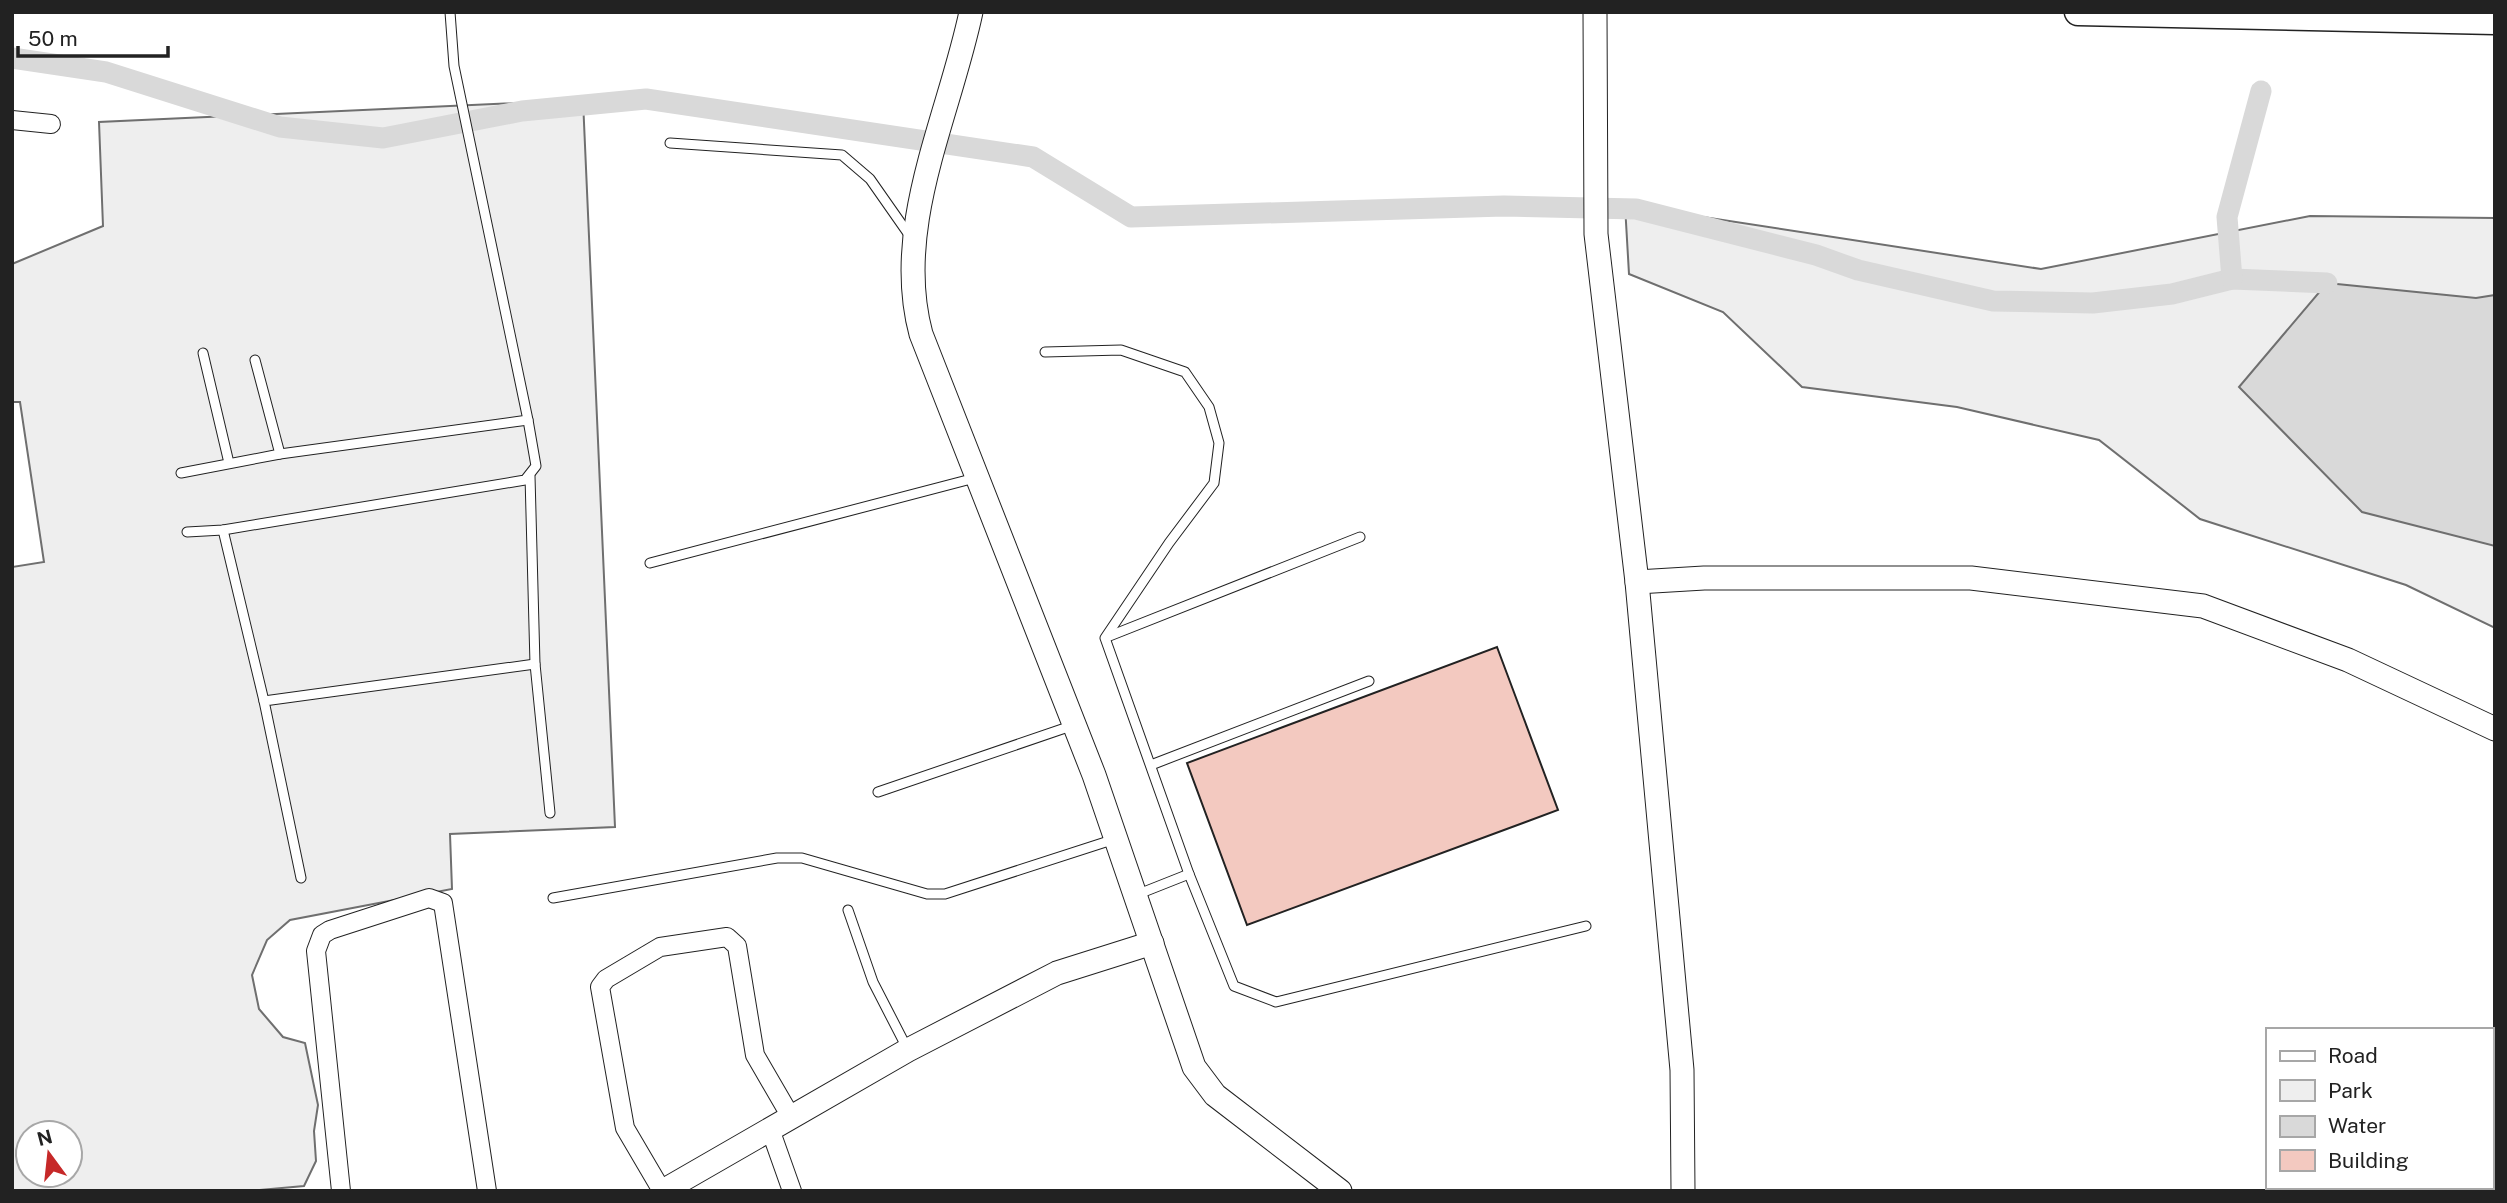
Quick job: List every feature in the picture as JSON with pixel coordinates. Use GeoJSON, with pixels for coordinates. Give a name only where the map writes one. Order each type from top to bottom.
{"type":"FeatureCollection","features":[{"type":"Feature","properties":{"kind":"main road"},"geometry":{"type":"LineString","coordinates":[[2078,12],[2347,14],[2495,21]]}},
{"type":"Feature","properties":{"kind":"street"},"geometry":{"type":"LineString","coordinates":[[971,12],[925,185],[913,241],[912,294],[918,323],[975,478],[1074,725],[1194,1067],[1203,1083],[1215,1095],[1340,1191]]}},
{"type":"Feature","properties":{"kind":"street"},"geometry":{"type":"LineString","coordinates":[[1595,12],[1596,233],[1637,582],[1682,1070],[1683,1191]]}},
{"type":"Feature","properties":{"kind":"street"},"geometry":{"type":"LineString","coordinates":[[12,120],[51,124]]}},
{"type":"Feature","properties":{"kind":"street"},"geometry":{"type":"LineString","coordinates":[[1637,582],[1704,578],[1971,578],[2203,606],[2348,660],[2495,729]]}},
{"type":"Feature","properties":{"kind":"street"},"geometry":{"type":"LineString","coordinates":[[341,1191],[317,961],[319,942],[330,930],[429,898],[443,903],[487,1191]]}},
{"type":"Feature","properties":{"kind":"street"},"geometry":{"type":"LineString","coordinates":[[790,1117],[755,1055],[737,946],[727,937],[660,947],[606,979],[600,988],[625,1128],[663,1191],[908,1050],[1057,973],[1152,943]]}},
{"type":"Feature","properties":{"kind":"street"},"geometry":{"type":"LineString","coordinates":[[770,1129],[792,1191]]}},
{"type":"Feature","properties":{"kind":"lane"},"geometry":{"type":"LineString","coordinates":[[187,532],[223,530],[525,480],[536,466],[454,66],[450,12]]}},
{"type":"Feature","properties":{"kind":"lane"},"geometry":{"type":"LineString","coordinates":[[670,144],[842,155],[870,179],[913,241]]}},
{"type":"Feature","properties":{"kind":"lane"},"geometry":{"type":"LineString","coordinates":[[1045,352],[1121,350],[1185,373],[1209,407],[1219,443],[1214,483],[1169,543],[1105,638]]}},
{"type":"Feature","properties":{"kind":"lane"},"geometry":{"type":"LineString","coordinates":[[203,353],[229,463]]}},
{"type":"Feature","properties":{"kind":"lane"},"geometry":{"type":"LineString","coordinates":[[255,360],[281,454]]}},
{"type":"Feature","properties":{"kind":"lane"},"geometry":{"type":"LineString","coordinates":[[181,473],[281,454],[528,420]]}},
{"type":"Feature","properties":{"kind":"lane"},"geometry":{"type":"LineString","coordinates":[[530,476],[535,664],[550,813]]}},
{"type":"Feature","properties":{"kind":"lane"},"geometry":{"type":"LineString","coordinates":[[650,563],[975,478]]}},
{"type":"Feature","properties":{"kind":"lane"},"geometry":{"type":"LineString","coordinates":[[223,530],[264,702],[301,878]]}},
{"type":"Feature","properties":{"kind":"lane"},"geometry":{"type":"LineString","coordinates":[[1105,638],[1360,537]]}},
{"type":"Feature","properties":{"kind":"lane"},"geometry":{"type":"LineString","coordinates":[[1105,638],[1189,874],[1234,986],[1276,1002],[1586,926]]}},
{"type":"Feature","properties":{"kind":"lane"},"geometry":{"type":"LineString","coordinates":[[264,702],[535,664]]}},
{"type":"Feature","properties":{"kind":"lane"},"geometry":{"type":"LineString","coordinates":[[1151,765],[1369,681]]}},
{"type":"Feature","properties":{"kind":"lane"},"geometry":{"type":"LineString","coordinates":[[878,792],[1074,725]]}},
{"type":"Feature","properties":{"kind":"lane"},"geometry":{"type":"LineString","coordinates":[[553,898],[777,858],[802,858],[927,894],[945,894],[1115,838]]}},
{"type":"Feature","properties":{"kind":"lane"},"geometry":{"type":"LineString","coordinates":[[1134,896],[1189,874]]}},
{"type":"Feature","properties":{"kind":"lane"},"geometry":{"type":"LineString","coordinates":[[848,910],[873,982],[908,1050]]}},
{"type":"Feature","properties":{"kind":"green space"},"geometry":{"type":"Polygon","coordinates":[[[583,100],[615,827],[450,834],[452,889],[290,920],[267,940],[252,975],[259,1009],[283,1037],[305,1043],[318,1105],[314,1131],[316,1161],[304,1186],[248,1191],[12,1191],[12,567],[44,562],[20,402],[12,402],[12,264],[103,226],[99,122],[583,100]]]}},
{"type":"Feature","properties":{"kind":"green space"},"geometry":{"type":"Polygon","coordinates":[[[1625,205],[2041,269],[2310,216],[2495,218],[2495,628],[2406,585],[2200,519],[2099,440],[1957,407],[1802,387],[1723,312],[1629,274],[1625,205]]]}},
{"type":"Feature","properties":{"kind":"water"},"geometry":{"type":"Polygon","coordinates":[[[2327,283],[2476,298],[2495,295],[2495,546],[2362,512],[2239,387],[2327,283]]]}},
{"type":"Feature","properties":{"kind":"building"},"geometry":{"type":"Polygon","coordinates":[[[1497,647],[1558,810],[1247,925],[1187,763],[1497,647]]]}},
{"type":"Feature","properties":{"kind":"waterway"},"geometry":{"type":"LineString","coordinates":[[12,58],[106,72],[280,127],[383,138],[522,111],[646,99],[1033,157],[1131,217],[1504,206],[1636,209],[1816,255],[1858,270],[1993,301],[2093,303],[2172,294],[2232,279],[2327,283]]}},
{"type":"Feature","properties":{"kind":"waterway"},"geometry":{"type":"LineString","coordinates":[[2232,279],[2227,217],[2261,91]]}}]}
